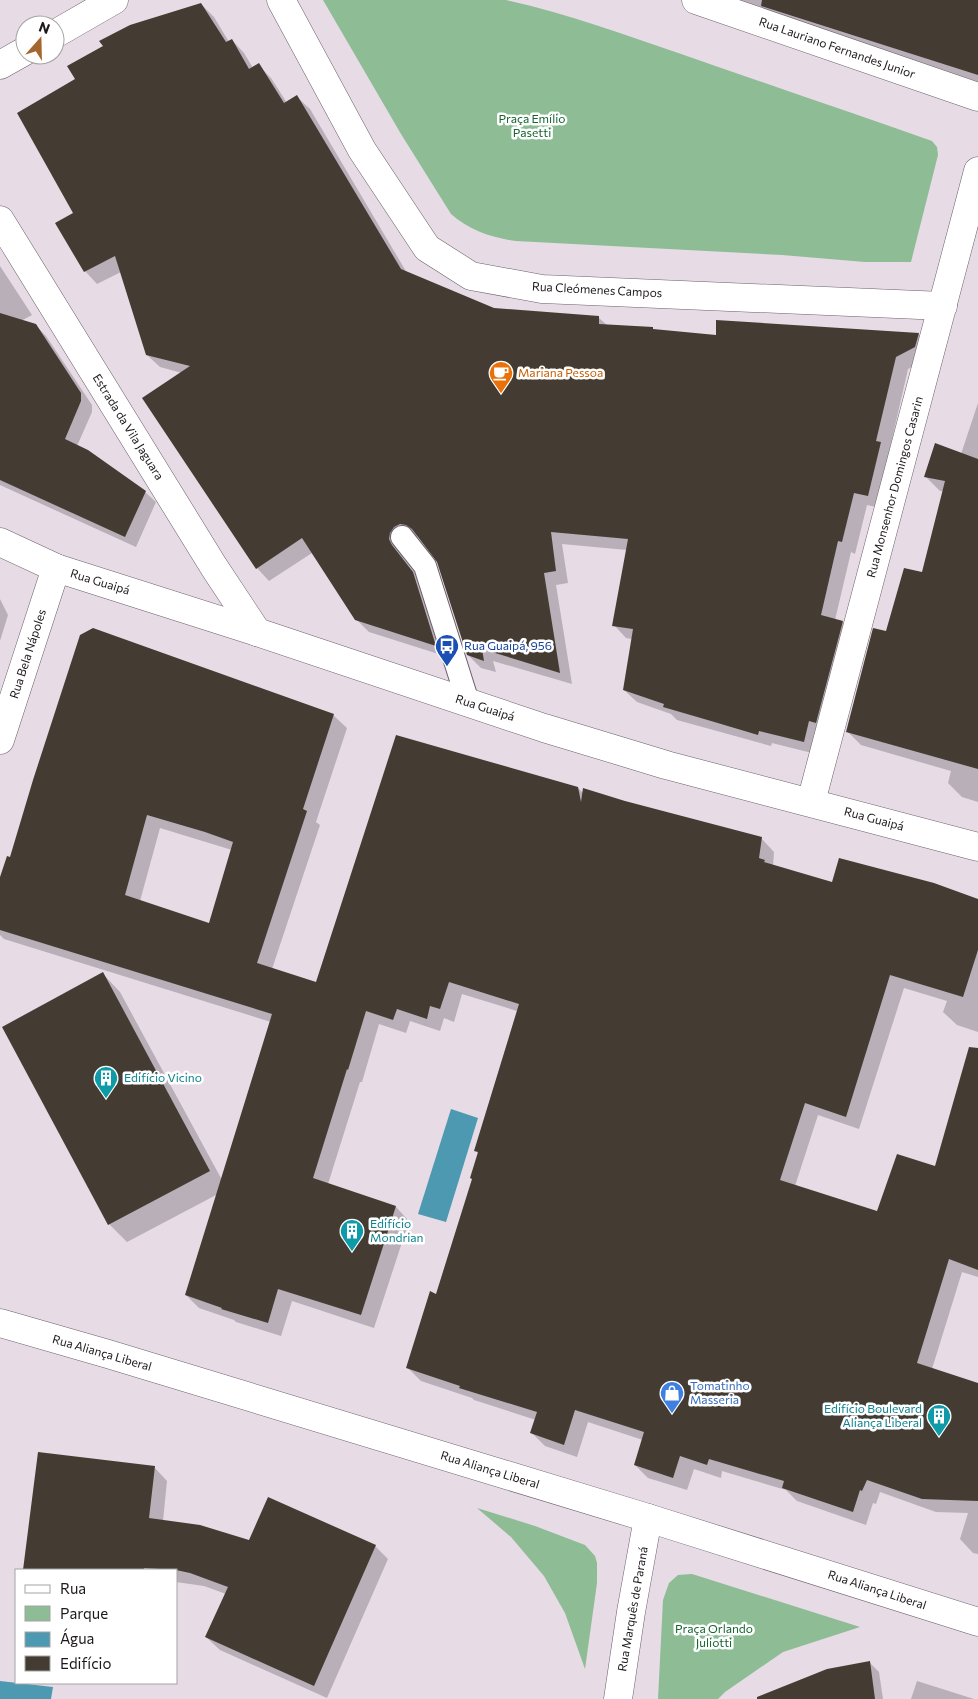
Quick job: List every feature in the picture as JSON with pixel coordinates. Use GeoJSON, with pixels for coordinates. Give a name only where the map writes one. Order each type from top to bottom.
{"type":"FeatureCollection","features":[{"type":"Feature","properties":{"kind":"street"},"geometry":{"type":"LineString","coordinates":[[65,28],[114,0]]}},
{"type":"Feature","properties":{"kind":"street","name":"Rua Cleómenes Campos"},"geometry":{"type":"LineString","coordinates":[[282,0],[362,150],[427,248],[470,276],[542,289],[943,306]]}},
{"type":"Feature","properties":{"kind":"street","name":"Rua Lauriano Fernandes Junior"},"geometry":{"type":"LineString","coordinates":[[696,0],[978,97]]}},
{"type":"Feature","properties":{"kind":"street"},"geometry":{"type":"LineString","coordinates":[[0,65],[15,57]]}},
{"type":"Feature","properties":{"kind":"street","name":"Rua Monsenhor Domingos Casarin"},"geometry":{"type":"LineString","coordinates":[[811,802],[978,171]]}},
{"type":"Feature","properties":{"kind":"street","name":"Estrada da Vila Jaguara"},"geometry":{"type":"LineString","coordinates":[[0,220],[214,567],[257,632]]}},
{"type":"Feature","properties":{"kind":"street","name":"Rua Guaipá"},"geometry":{"type":"LineString","coordinates":[[0,542],[56,568],[257,632],[544,728],[666,764],[978,847]]}},
{"type":"Feature","properties":{"kind":"street","name":"Rua Bela Nápoles"},"geometry":{"type":"LineString","coordinates":[[0,740],[56,568]]}},
{"type":"Feature","properties":{"kind":"street","name":"Rua Aliança Liberal"},"geometry":{"type":"LineString","coordinates":[[0,1323],[648,1518],[978,1622]]}},
{"type":"Feature","properties":{"kind":"street","name":"Rua Marquês de Paraná"},"geometry":{"type":"LineString","coordinates":[[618,1699],[648,1518]]}},
{"type":"Feature","properties":{"kind":"lane"},"geometry":{"type":"LineString","coordinates":[[402,537],[425,566],[468,702]]}},
{"type":"Feature","properties":{"kind":"green space","name":"Praça Emílio Pasetti"},"geometry":{"type":"Polygon","coordinates":[[[323,0],[506,0],[551,11],[595,25],[932,141],[937,147],[938,155],[911,262],[865,262],[782,255],[516,241],[498,238],[473,229],[451,214],[401,134],[323,0]]]}},
{"type":"Feature","properties":{"kind":"green space"},"geometry":{"type":"Polygon","coordinates":[[[477,1508],[535,1526],[585,1545],[595,1556],[597,1583],[585,1669],[565,1613],[544,1576],[511,1537],[477,1508]]]}},
{"type":"Feature","properties":{"kind":"green space","name":"Praça Orlando Juliotti"},"geometry":{"type":"Polygon","coordinates":[[[692,1574],[860,1627],[783,1652],[725,1692],[718,1699],[658,1699],[663,1600],[669,1583],[678,1575],[692,1574]]]}},
{"type":"Feature","properties":{"kind":"water"},"geometry":{"type":"Polygon","coordinates":[[[451,1109],[478,1118],[446,1222],[418,1214],[451,1109]]]}},
{"type":"Feature","properties":{"kind":"water"},"geometry":{"type":"Polygon","coordinates":[[[0,1681],[53,1687],[51,1699],[0,1699],[0,1681]]]}},
{"type":"Feature","properties":{"kind":"building"},"geometry":{"type":"Polygon","coordinates":[[[762,0],[978,0],[978,75],[761,6],[762,0]]]}},
{"type":"Feature","properties":{"kind":"building"},"geometry":{"type":"Polygon","coordinates":[[[201,3],[226,42],[232,39],[249,69],[259,63],[284,103],[297,95],[401,269],[494,308],[599,316],[599,324],[653,327],[653,329],[716,335],[716,320],[919,333],[915,347],[896,357],[876,441],[881,442],[868,496],[854,493],[842,542],[838,541],[821,615],[843,621],[816,723],[809,721],[804,742],[759,731],[758,735],[663,707],[664,704],[623,690],[633,629],[612,626],[628,539],[551,532],[556,571],[544,573],[560,673],[482,649],[484,661],[467,655],[437,562],[412,529],[406,525],[400,524],[394,527],[389,539],[413,572],[436,646],[355,620],[302,538],[256,569],[142,398],[190,366],[146,355],[115,256],[84,272],[55,223],[73,213],[17,113],[75,79],[67,66],[103,46],[99,41],[130,25],[201,3]]]}},
{"type":"Feature","properties":{"kind":"building"},"geometry":{"type":"Polygon","coordinates":[[[0,313],[36,324],[81,393],[81,401],[65,439],[88,450],[146,491],[125,537],[0,480],[0,313]]]}},
{"type":"Feature","properties":{"kind":"building"},"geometry":{"type":"Polygon","coordinates":[[[935,443],[978,459],[978,769],[846,732],[873,628],[886,631],[904,568],[922,572],[945,481],[924,477],[935,443]]]}},
{"type":"Feature","properties":{"kind":"building"},"geometry":{"type":"Polygon","coordinates":[[[93,628],[334,714],[303,809],[307,811],[257,963],[316,982],[396,735],[578,787],[581,802],[583,788],[762,837],[759,858],[765,860],[764,862],[832,882],[839,858],[934,883],[978,899],[978,950],[963,997],[890,975],[846,1117],[805,1103],[780,1180],[877,1211],[897,1154],[935,1166],[969,1047],[978,1048],[978,1270],[949,1259],[917,1363],[978,1383],[978,1501],[922,1499],[867,1480],[862,1491],[860,1490],[853,1512],[782,1488],[784,1481],[709,1459],[707,1465],[680,1456],[673,1478],[634,1465],[644,1432],[575,1410],[564,1445],[530,1433],[537,1412],[459,1388],[460,1386],[406,1368],[430,1291],[436,1294],[472,1179],[470,1178],[478,1152],[474,1151],[519,1004],[449,982],[440,1009],[430,1006],[427,1019],[397,1009],[393,1020],[366,1011],[313,1178],[396,1206],[361,1315],[278,1289],[268,1323],[221,1309],[185,1295],[272,1014],[0,930],[0,877],[7,856],[10,857],[80,635],[93,628]],[[147,815],[125,895],[209,923],[233,842],[147,815]]]}},
{"type":"Feature","properties":{"kind":"building","name":"Edifício Vicino"},"geometry":{"type":"Polygon","coordinates":[[[103,972],[210,1171],[108,1225],[2,1027],[103,972]]]}},
{"type":"Feature","properties":{"kind":"building"},"geometry":{"type":"Polygon","coordinates":[[[38,1452],[155,1466],[149,1518],[200,1525],[249,1540],[268,1497],[376,1545],[314,1686],[205,1637],[228,1587],[178,1569],[23,1569],[38,1452]]]}},
{"type":"Feature","properties":{"kind":"building"},"geometry":{"type":"Polygon","coordinates":[[[870,1661],[875,1699],[757,1699],[757,1697],[827,1669],[870,1661]]]}},
{"type":"Feature","properties":{"kind":"place","name":"Mariana Pessoa"},"geometry":{"type":"Point","coordinates":[501,394]}},
{"type":"Feature","properties":{"kind":"place","name":"Rua Guaipá, 956"},"geometry":{"type":"Point","coordinates":[447,667]}},
{"type":"Feature","properties":{"kind":"place","name":"Edifício Vicino"},"geometry":{"type":"Point","coordinates":[106,1099]}},
{"type":"Feature","properties":{"kind":"place","name":"Edifício Mondrian"},"geometry":{"type":"Point","coordinates":[352,1252]}},
{"type":"Feature","properties":{"kind":"place","name":"Tomatinho Masseria"},"geometry":{"type":"Point","coordinates":[672,1414]}},
{"type":"Feature","properties":{"kind":"place","name":"Edifício Boulevard Aliança Liberal"},"geometry":{"type":"Point","coordinates":[939,1437]}}]}
